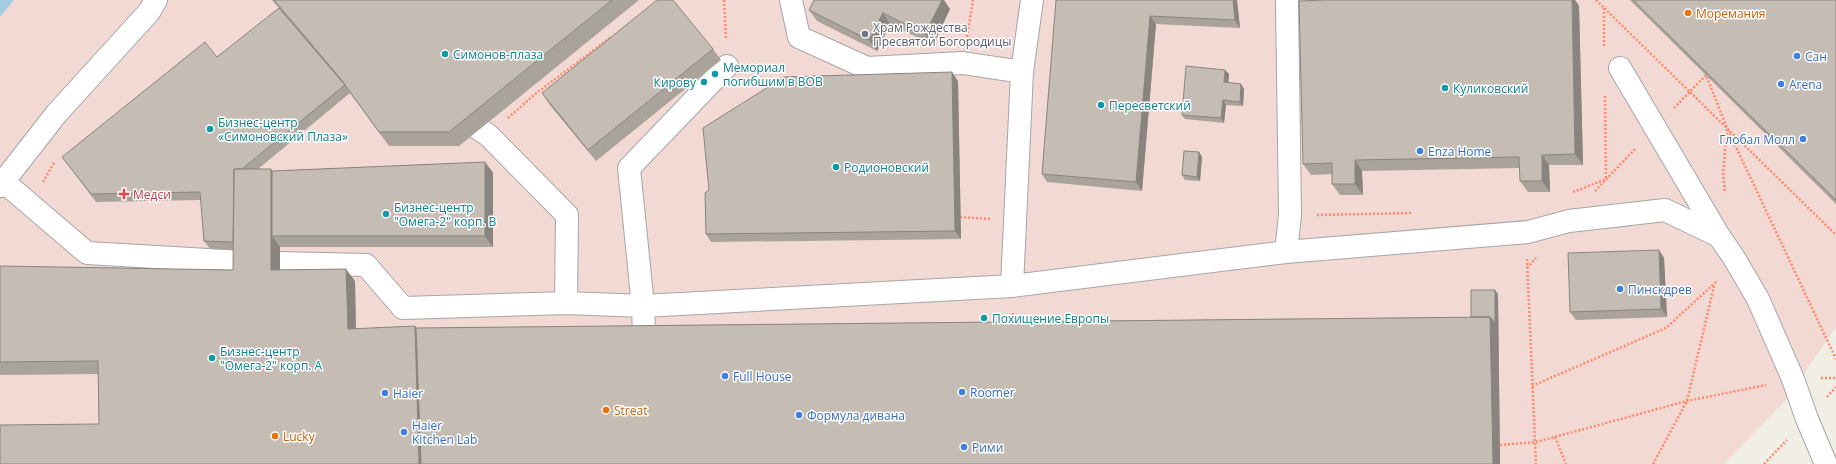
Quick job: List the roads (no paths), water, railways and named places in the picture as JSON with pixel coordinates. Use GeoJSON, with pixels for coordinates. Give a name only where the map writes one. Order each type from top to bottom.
{"type":"FeatureCollection","features":[{"type":"Feature","properties":{"kind":"lane"},"geometry":{"type":"LineString","coordinates":[[156,0],[149,12],[58,113],[2,184],[87,253],[242,262]]}},
{"type":"Feature","properties":{"kind":"lane"},"geometry":{"type":"LineString","coordinates":[[791,0],[799,37],[867,68],[963,63],[1022,72]]}},
{"type":"Feature","properties":{"kind":"lane"},"geometry":{"type":"LineString","coordinates":[[1012,286],[1022,72],[1032,0]]}},
{"type":"Feature","properties":{"kind":"lane"},"geometry":{"type":"LineString","coordinates":[[1286,252],[1290,215],[1287,0]]}},
{"type":"Feature","properties":{"kind":"lane"},"geometry":{"type":"LineString","coordinates":[[644,337],[643,306],[629,168],[727,66]]}},
{"type":"Feature","properties":{"kind":"lane"},"geometry":{"type":"LineString","coordinates":[[1620,68],[1758,299],[1793,379],[1807,419],[1826,464]]}},
{"type":"Feature","properties":{"kind":"lane"},"geometry":{"type":"LineString","coordinates":[[480,130],[567,215],[566,303]]}},
{"type":"Feature","properties":{"kind":"lane"},"geometry":{"type":"LineString","coordinates":[[280,263],[366,265],[402,308],[566,303],[643,306],[1012,286],[1286,252],[1528,232],[1569,222],[1665,210],[1719,236]]}},
{"type":"Feature","properties":{"kind":"water"},"geometry":{"type":"Polygon","coordinates":[[[0,0],[14,0],[0,17],[0,0]]]}},
{"type":"Feature","properties":{"kind":"place","name":"Моремания"},"geometry":{"type":"Point","coordinates":[1688,13]}},
{"type":"Feature","properties":{"kind":"place","name":"Храм Рождества Пресвятой Богородицы"},"geometry":{"type":"Point","coordinates":[865,34]}},
{"type":"Feature","properties":{"kind":"place","name":"Симонов-плаза"},"geometry":{"type":"Point","coordinates":[445,54]}},
{"type":"Feature","properties":{"kind":"place","name":"Сан"},"geometry":{"type":"Point","coordinates":[1797,56]}},
{"type":"Feature","properties":{"kind":"place","name":"Мемориал погибшим в ВОВ"},"geometry":{"type":"Point","coordinates":[715,74]}},
{"type":"Feature","properties":{"kind":"place","name":"Кирову"},"geometry":{"type":"Point","coordinates":[704,82]}},
{"type":"Feature","properties":{"kind":"place","name":"Arena"},"geometry":{"type":"Point","coordinates":[1781,84]}},
{"type":"Feature","properties":{"kind":"place","name":"Куликовский"},"geometry":{"type":"Point","coordinates":[1445,88]}},
{"type":"Feature","properties":{"kind":"place","name":"Пересветский"},"geometry":{"type":"Point","coordinates":[1101,105]}},
{"type":"Feature","properties":{"kind":"place","name":"Бизнес-центр «Симоновский Плаза»"},"geometry":{"type":"Point","coordinates":[210,129]}},
{"type":"Feature","properties":{"kind":"place","name":"Глобал Молл"},"geometry":{"type":"Point","coordinates":[1803,139]}},
{"type":"Feature","properties":{"kind":"place","name":"Enza Home"},"geometry":{"type":"Point","coordinates":[1420,151]}},
{"type":"Feature","properties":{"kind":"place","name":"Родионовский"},"geometry":{"type":"Point","coordinates":[836,167]}},
{"type":"Feature","properties":{"kind":"place","name":"Медси"},"geometry":{"type":"Point","coordinates":[124,194]}},
{"type":"Feature","properties":{"kind":"place","name":"Бизнес-центр \"Омега-2\" корп. B"},"geometry":{"type":"Point","coordinates":[386,214]}},
{"type":"Feature","properties":{"kind":"place","name":"Пинскдрев"},"geometry":{"type":"Point","coordinates":[1620,289]}},
{"type":"Feature","properties":{"kind":"place","name":"Похищение Европы"},"geometry":{"type":"Point","coordinates":[984,318]}},
{"type":"Feature","properties":{"kind":"place","name":"Бизнес-центр \"Омега-2\" корп. A"},"geometry":{"type":"Point","coordinates":[212,358]}},
{"type":"Feature","properties":{"kind":"place","name":"Full House"},"geometry":{"type":"Point","coordinates":[725,376]}},
{"type":"Feature","properties":{"kind":"place","name":"Roomer"},"geometry":{"type":"Point","coordinates":[962,392]}},
{"type":"Feature","properties":{"kind":"place","name":"Haier"},"geometry":{"type":"Point","coordinates":[385,393]}},
{"type":"Feature","properties":{"kind":"place","name":"Streat"},"geometry":{"type":"Point","coordinates":[606,410]}},
{"type":"Feature","properties":{"kind":"place","name":"Формула дивана"},"geometry":{"type":"Point","coordinates":[799,415]}},
{"type":"Feature","properties":{"kind":"place","name":"Haier Kitchen Lab"},"geometry":{"type":"Point","coordinates":[404,432]}},
{"type":"Feature","properties":{"kind":"place","name":"Lucky"},"geometry":{"type":"Point","coordinates":[275,436]}},
{"type":"Feature","properties":{"kind":"place","name":"Рими"},"geometry":{"type":"Point","coordinates":[964,447]}}]}
